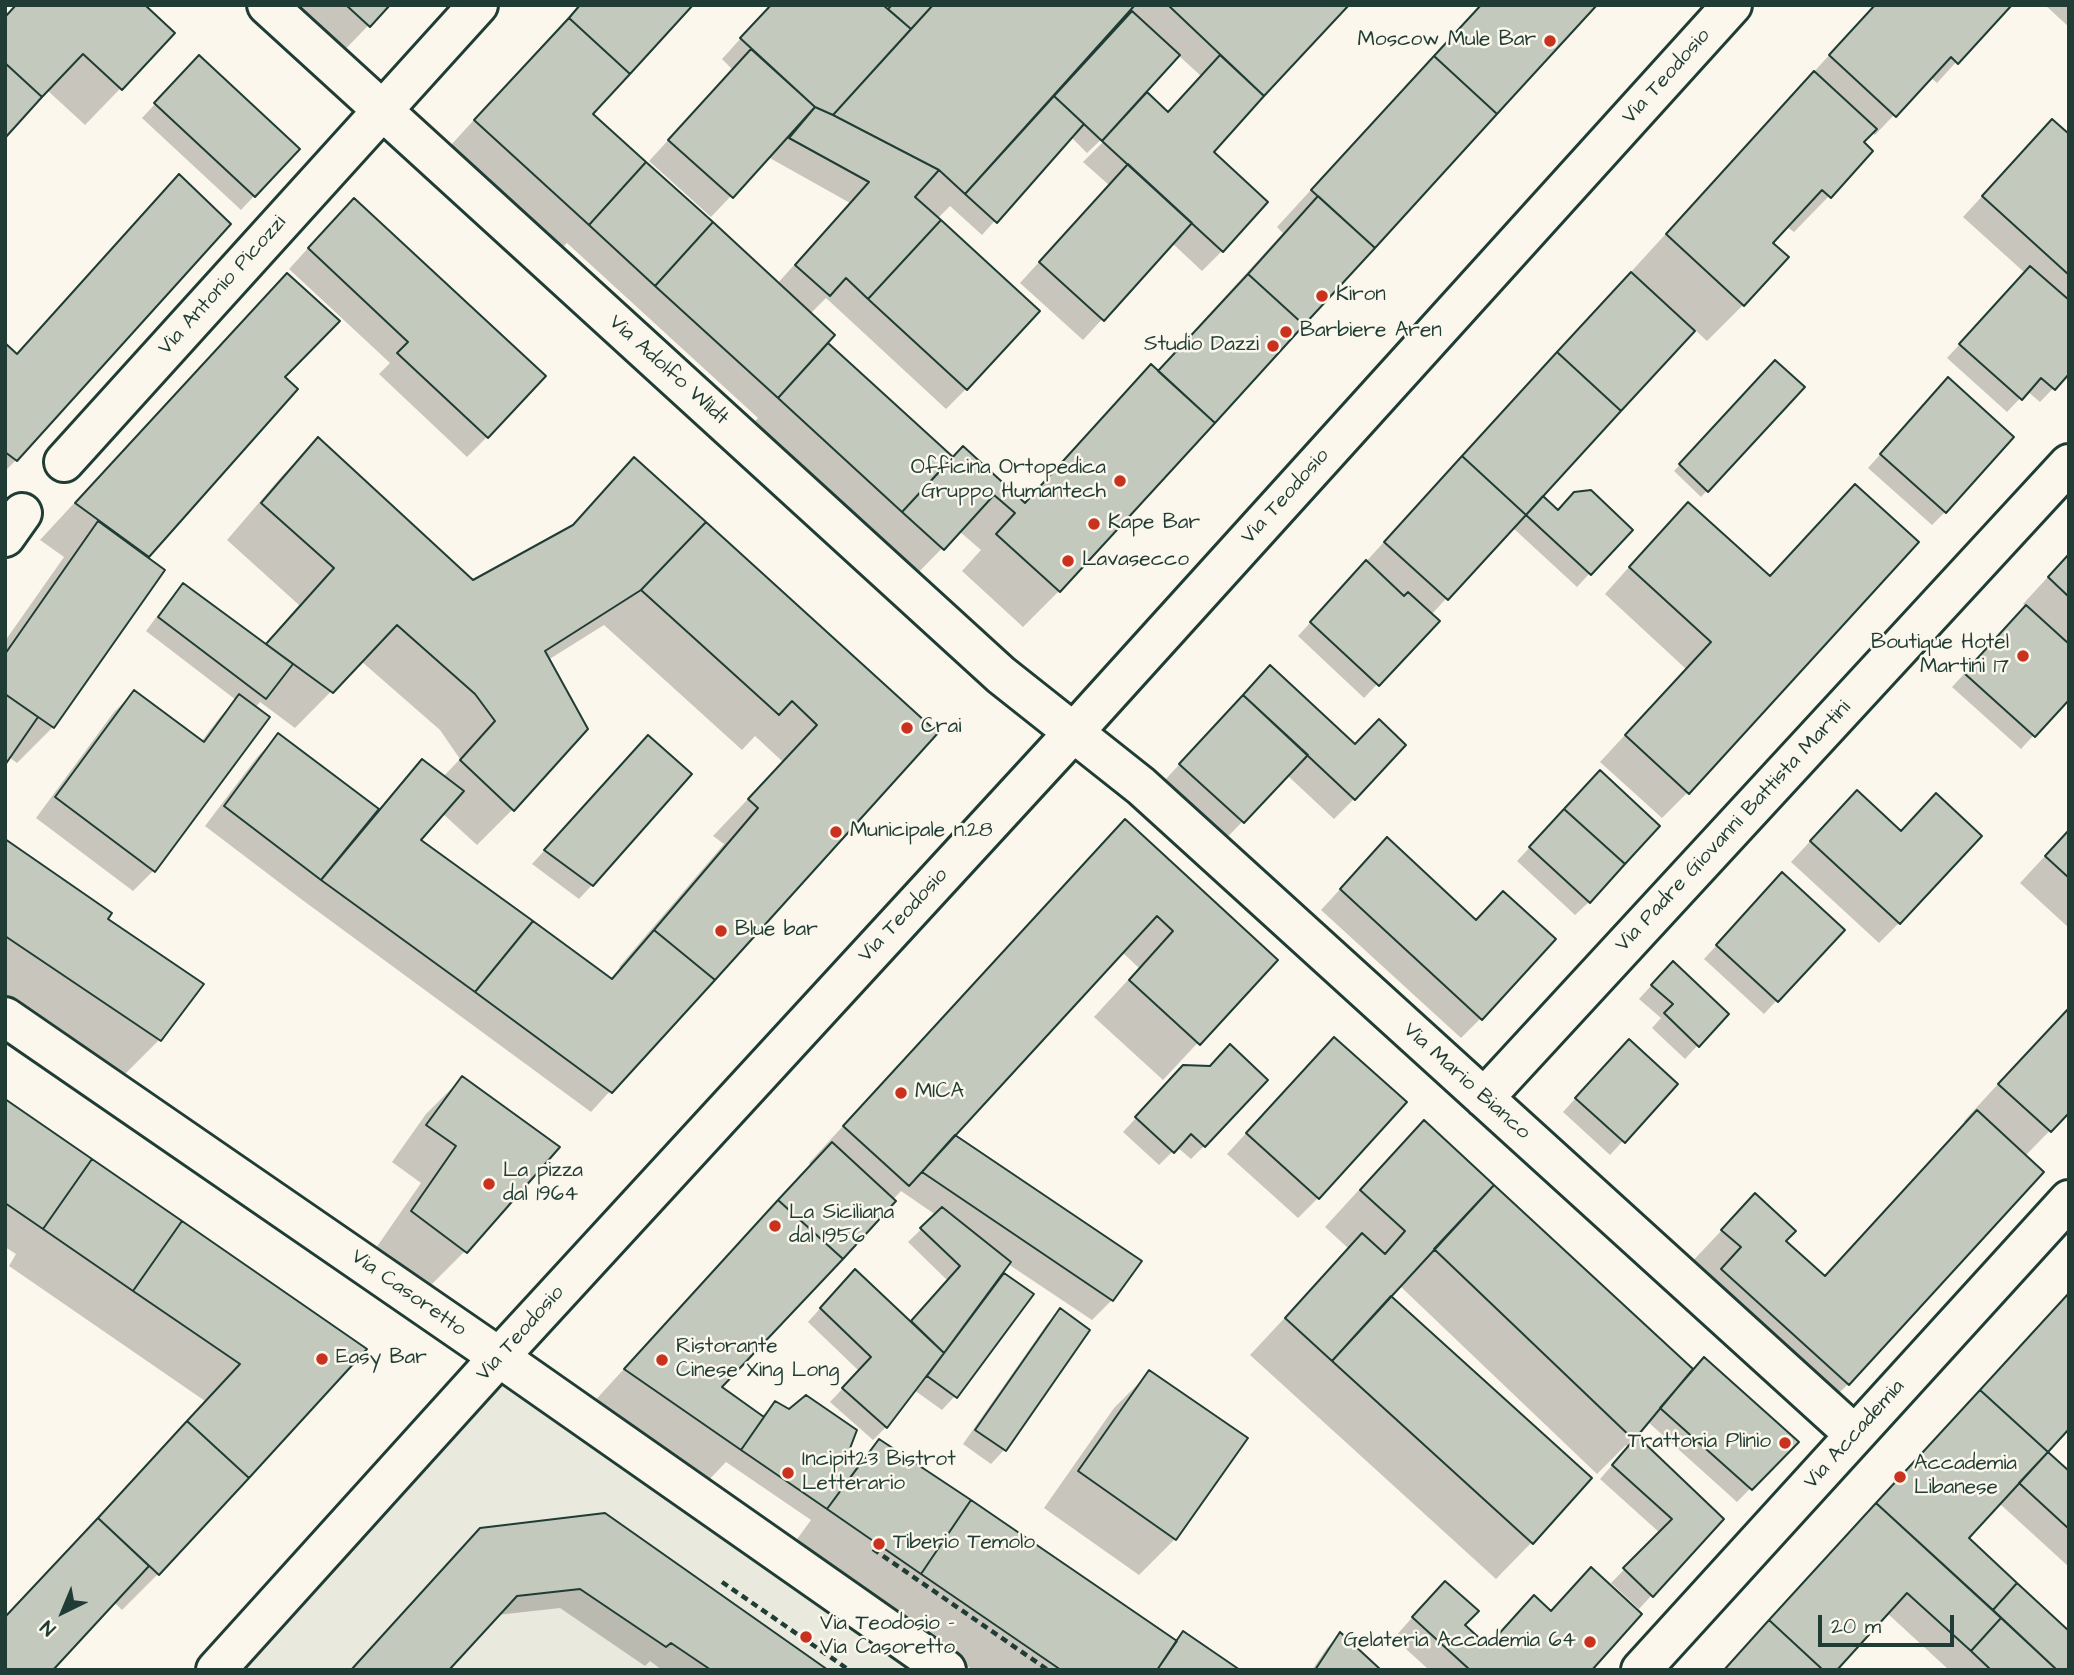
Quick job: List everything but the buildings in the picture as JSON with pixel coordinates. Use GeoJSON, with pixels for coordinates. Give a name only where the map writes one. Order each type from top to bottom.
{"type":"FeatureCollection","features":[{"type":"Feature","properties":{"kind":"street","name":"Via Adolfo Wildt"},"geometry":{"type":"LineString","coordinates":[[267,5],[1001,675],[1073,733]]}},
{"type":"Feature","properties":{"kind":"street","name":"Via Antonio Picozzi"},"geometry":{"type":"LineString","coordinates":[[64,462],[478,5]]}},
{"type":"Feature","properties":{"kind":"street","name":"Via Teodosio"},"geometry":{"type":"LineString","coordinates":[[216,1670],[499,1357],[1073,733],[1731,5]]}},
{"type":"Feature","properties":{"kind":"street","name":"Via Padre Giovanni Battista Martini"},"geometry":{"type":"LineString","coordinates":[[1484,1098],[2069,464]]}},
{"type":"Feature","properties":{"kind":"street","name":"Via Mario Bianco"},"geometry":{"type":"LineString","coordinates":[[1073,733],[1141,786],[1855,1435]]}},
{"type":"Feature","properties":{"kind":"street","name":"Via Casoretto"},"geometry":{"type":"LineString","coordinates":[[5,1017],[499,1357],[946,1670]]}},
{"type":"Feature","properties":{"kind":"street","name":"Via Accademia"},"geometry":{"type":"LineString","coordinates":[[1641,1670],[2069,1200]]}},
{"type":"Feature","properties":{"kind":"path"},"geometry":{"type":"LineString","coordinates":[[873,1549],[1048,1670]]}},
{"type":"Feature","properties":{"kind":"path"},"geometry":{"type":"LineString","coordinates":[[722,1581],[849,1670]]}},
{"type":"Feature","properties":{"kind":"shaded area"},"geometry":{"type":"Polygon","coordinates":[[[500,1364],[937,1670],[220,1670],[500,1364]]]}},
{"type":"Feature","properties":{"kind":"place","name":"Moscow Mule Bar"},"geometry":{"type":"Point","coordinates":[1550,41]}},
{"type":"Feature","properties":{"kind":"place","name":"Kiron"},"geometry":{"type":"Point","coordinates":[1322,296]}},
{"type":"Feature","properties":{"kind":"place","name":"Barbiere Aren"},"geometry":{"type":"Point","coordinates":[1286,332]}},
{"type":"Feature","properties":{"kind":"place","name":"Studio Dazzi"},"geometry":{"type":"Point","coordinates":[1273,346]}},
{"type":"Feature","properties":{"kind":"place","name":"Officina Ortopedica Gruppo Humantech"},"geometry":{"type":"Point","coordinates":[1120,481]}},
{"type":"Feature","properties":{"kind":"place","name":"Kape Bar"},"geometry":{"type":"Point","coordinates":[1094,524]}},
{"type":"Feature","properties":{"kind":"place","name":"Lavasecco"},"geometry":{"type":"Point","coordinates":[1068,561]}},
{"type":"Feature","properties":{"kind":"place","name":"Boutique Hotel Martini 17"},"geometry":{"type":"Point","coordinates":[2023,656]}},
{"type":"Feature","properties":{"kind":"place","name":"Crai"},"geometry":{"type":"Point","coordinates":[907,728]}},
{"type":"Feature","properties":{"kind":"place","name":"Municipale n.28"},"geometry":{"type":"Point","coordinates":[836,832]}},
{"type":"Feature","properties":{"kind":"place","name":"Blue bar"},"geometry":{"type":"Point","coordinates":[721,931]}},
{"type":"Feature","properties":{"kind":"place","name":"MICA"},"geometry":{"type":"Point","coordinates":[901,1093]}},
{"type":"Feature","properties":{"kind":"place","name":"La pizza dal 1964"},"geometry":{"type":"Point","coordinates":[489,1184]}},
{"type":"Feature","properties":{"kind":"place","name":"La Siciliana dal 1956"},"geometry":{"type":"Point","coordinates":[775,1226]}},
{"type":"Feature","properties":{"kind":"place","name":"Easy Bar"},"geometry":{"type":"Point","coordinates":[322,1359]}},
{"type":"Feature","properties":{"kind":"place","name":"Ristorante Cinese Xing Long"},"geometry":{"type":"Point","coordinates":[662,1360]}},
{"type":"Feature","properties":{"kind":"place","name":"Trattoria Plinio"},"geometry":{"type":"Point","coordinates":[1785,1443]}},
{"type":"Feature","properties":{"kind":"place","name":"Incipit23 Bistrot Letterario"},"geometry":{"type":"Point","coordinates":[788,1473]}},
{"type":"Feature","properties":{"kind":"place","name":"Accademia Libanese"},"geometry":{"type":"Point","coordinates":[1900,1477]}},
{"type":"Feature","properties":{"kind":"place","name":"Tiberio Temolo"},"geometry":{"type":"Point","coordinates":[879,1544]}},
{"type":"Feature","properties":{"kind":"place","name":"Via Teodosio - Via Casoretto"},"geometry":{"type":"Point","coordinates":[806,1637]}},
{"type":"Feature","properties":{"kind":"place","name":"Gelateria Accademia 64"},"geometry":{"type":"Point","coordinates":[1590,1642]}}]}
